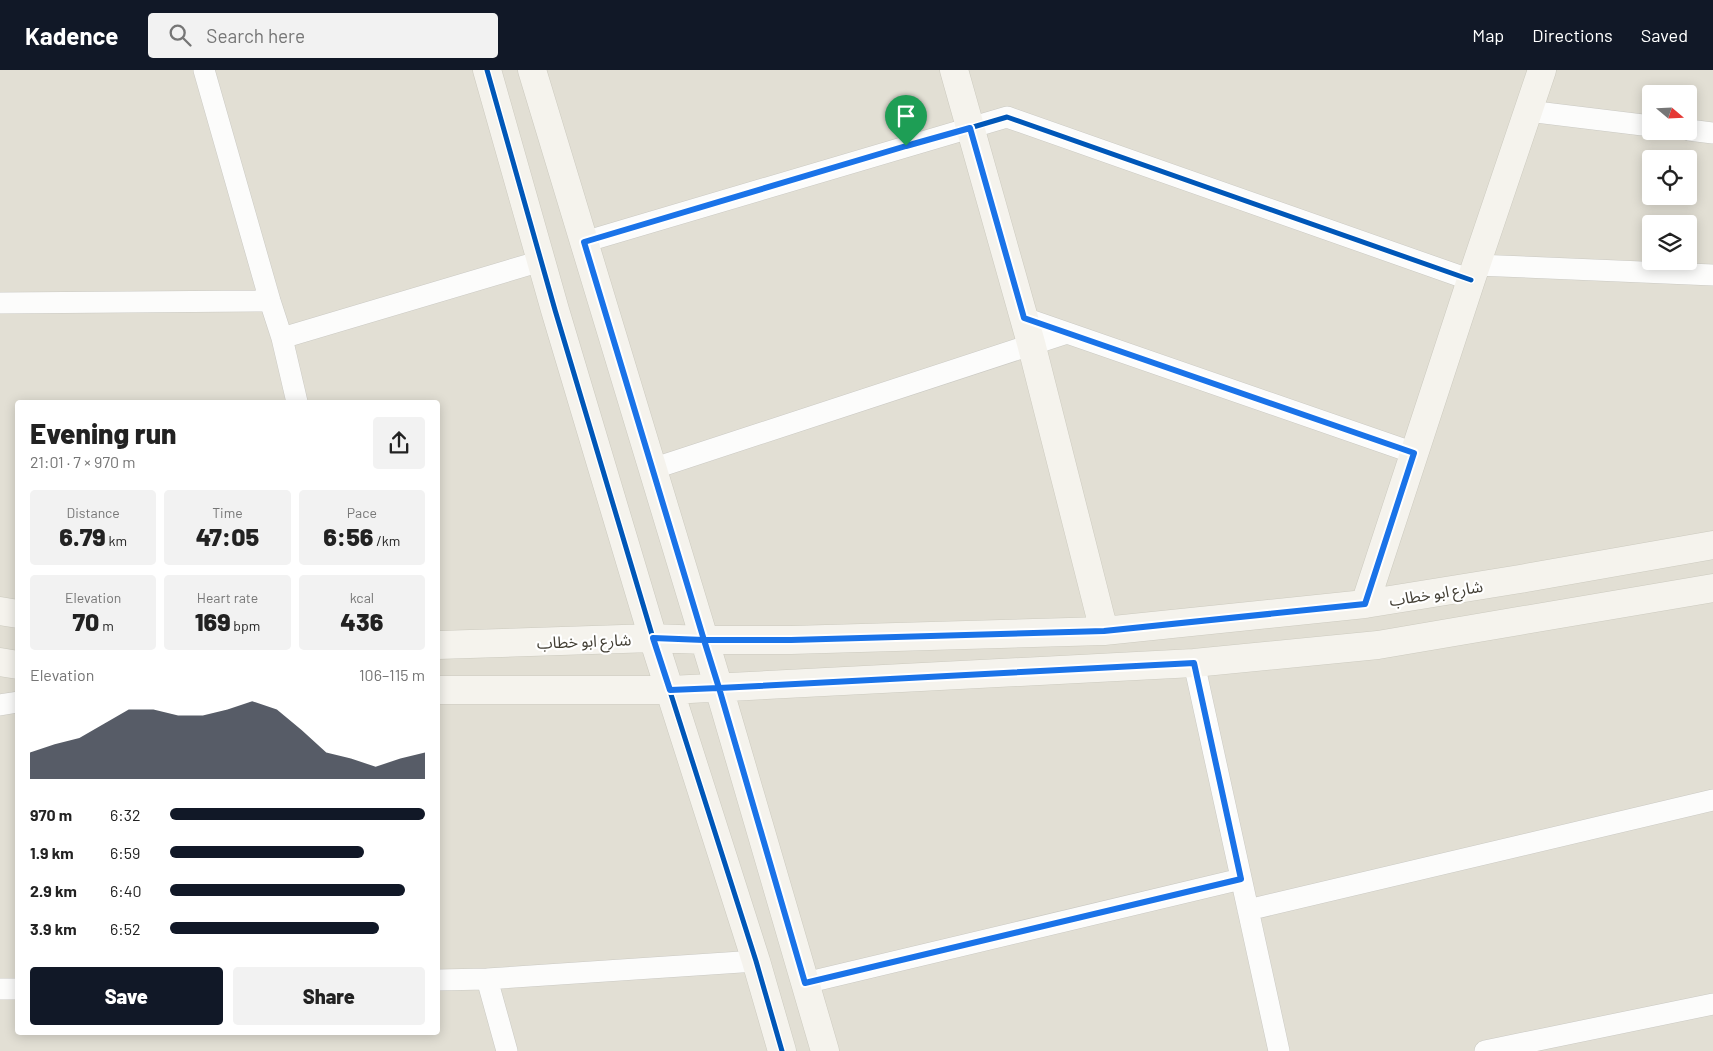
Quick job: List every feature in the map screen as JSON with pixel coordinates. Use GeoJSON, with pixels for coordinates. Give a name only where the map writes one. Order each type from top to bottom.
{"type":"FeatureCollection","features":[{"type":"Feature","properties":{"kind":"street"},"geometry":{"type":"LineString","coordinates":[[204,70],[282,338],[297,400]]}},
{"type":"Feature","properties":{"kind":"street"},"geometry":{"type":"LineString","coordinates":[[487,70],[541,261],[653,638],[756,962],[782,1051]]}},
{"type":"Feature","properties":{"kind":"street"},"geometry":{"type":"LineString","coordinates":[[532,70],[719,688],[825,1051]]}},
{"type":"Feature","properties":{"kind":"street"},"geometry":{"type":"LineString","coordinates":[[954,70],[1028,331],[1104,631]]}},
{"type":"Feature","properties":{"kind":"street"},"geometry":{"type":"LineString","coordinates":[[1365,604],[1542,70]]}},
{"type":"Feature","properties":{"kind":"street"},"geometry":{"type":"LineString","coordinates":[[1528,110],[1642,125]]}},
{"type":"Feature","properties":{"kind":"street"},"geometry":{"type":"LineString","coordinates":[[584,242],[1007,117],[1474,272],[1713,276]]}},
{"type":"Feature","properties":{"kind":"street"},"geometry":{"type":"LineString","coordinates":[[1698,132],[1713,134]]}},
{"type":"Feature","properties":{"kind":"street"},"geometry":{"type":"LineString","coordinates":[[282,338],[541,261]]}},
{"type":"Feature","properties":{"kind":"street"},"geometry":{"type":"LineString","coordinates":[[0,303],[270,301]]}},
{"type":"Feature","properties":{"kind":"street"},"geometry":{"type":"LineString","coordinates":[[652,469],[1028,331],[1067,333],[1414,453]]}},
{"type":"Feature","properties":{"kind":"street","name":"شارع ابو خطاب"},"geometry":{"type":"LineString","coordinates":[[440,645],[653,638],[791,640],[1104,631],[1365,604],[1713,545]]}},
{"type":"Feature","properties":{"kind":"street"},"geometry":{"type":"LineString","coordinates":[[440,690],[670,690],[1194,663],[1378,645],[1713,588]]}},
{"type":"Feature","properties":{"kind":"street"},"geometry":{"type":"LineString","coordinates":[[0,611],[15,614]]}},
{"type":"Feature","properties":{"kind":"street"},"geometry":{"type":"LineString","coordinates":[[0,662],[15,664]]}},
{"type":"Feature","properties":{"kind":"street"},"geometry":{"type":"LineString","coordinates":[[1194,663],[1279,1051]]}},
{"type":"Feature","properties":{"kind":"street"},"geometry":{"type":"LineString","coordinates":[[0,705],[15,702]]}},
{"type":"Feature","properties":{"kind":"street"},"geometry":{"type":"LineString","coordinates":[[1248,910],[1713,800]]}},
{"type":"Feature","properties":{"kind":"street"},"geometry":{"type":"LineString","coordinates":[[805,983],[1241,879]]}},
{"type":"Feature","properties":{"kind":"street"},"geometry":{"type":"LineString","coordinates":[[440,980],[488,979],[756,962]]}},
{"type":"Feature","properties":{"kind":"street"},"geometry":{"type":"LineString","coordinates":[[488,979],[508,1051]]}},
{"type":"Feature","properties":{"kind":"street"},"geometry":{"type":"LineString","coordinates":[[0,989],[15,989]]}},
{"type":"Feature","properties":{"kind":"street"},"geometry":{"type":"LineString","coordinates":[[1485,1051],[1713,1004]]}},
{"type":"Feature","properties":{"kind":"shaded area"},"geometry":{"type":"Polygon","coordinates":[[[0,70],[1713,70],[1713,1051],[0,1051],[0,70]]]}},
{"type":"Feature","properties":{"kind":"cycle path"},"geometry":{"type":"LineString","coordinates":[[487,70],[555,310],[653,638],[756,961],[782,1051]]}},
{"type":"Feature","properties":{"kind":"cycle path"},"geometry":{"type":"LineString","coordinates":[[584,242],[1007,117],[1471,280]]}},
{"type":"Feature","properties":{"kind":"route"},"geometry":{"type":"LineString","coordinates":[[906,146],[584,242],[704,640],[653,638],[670,690],[719,688],[805,983],[1241,879],[1194,663],[719,688],[704,640],[791,640],[1104,631],[1216,621],[1365,604],[1414,453],[1024,318],[970,128],[906,146]]}}]}
